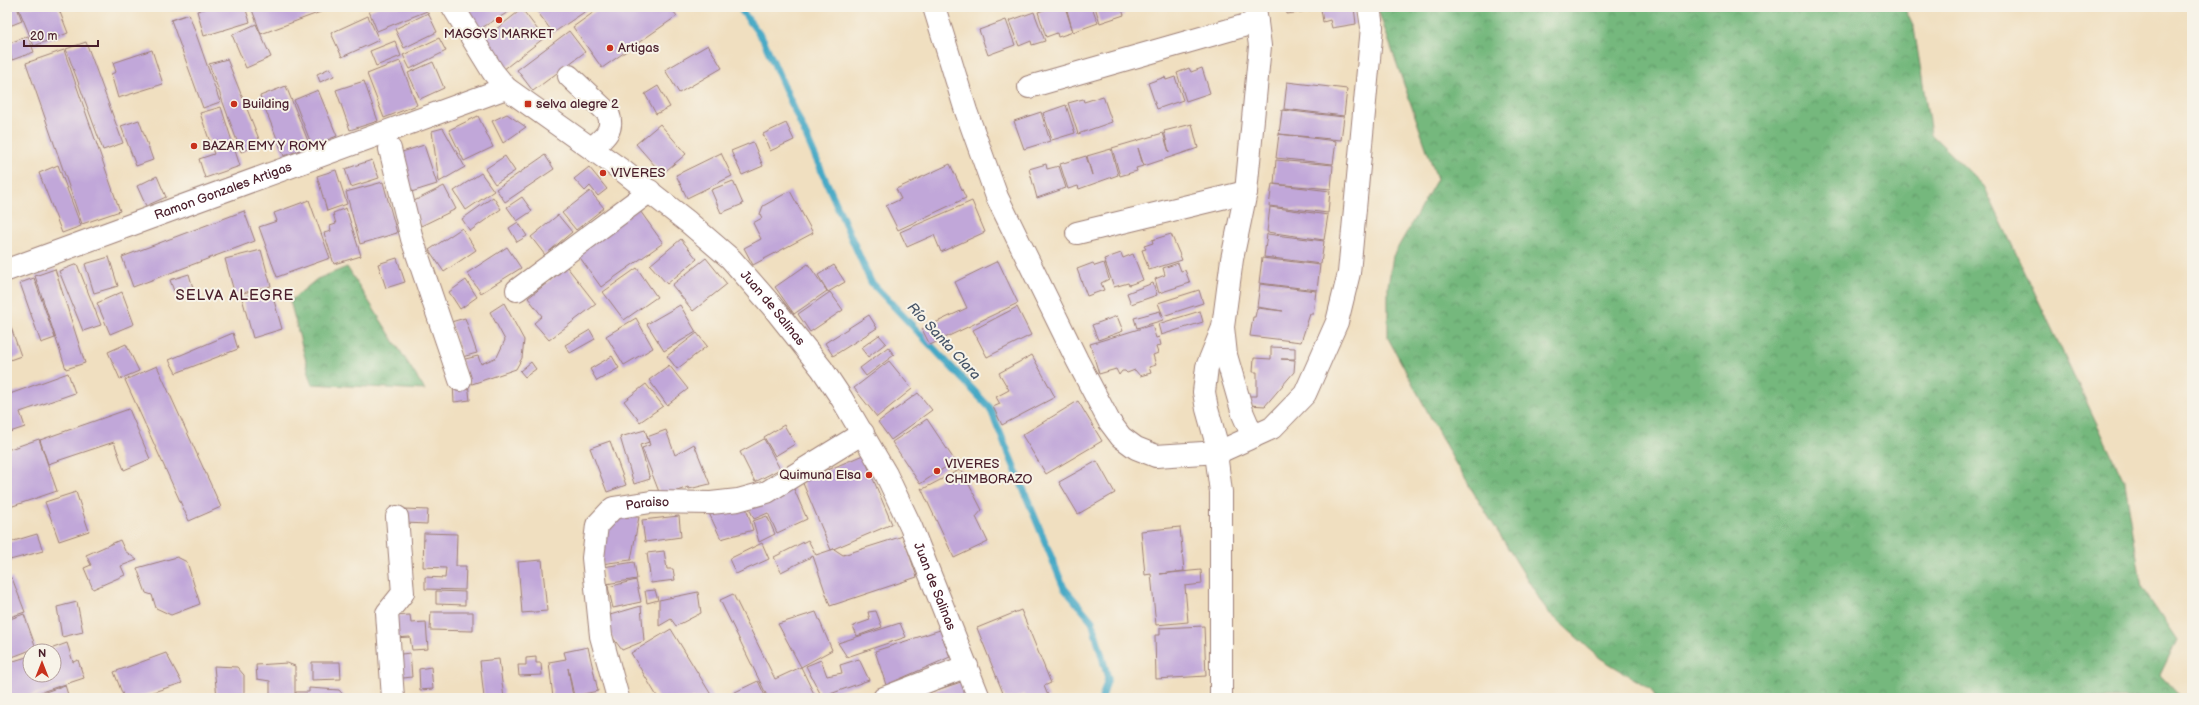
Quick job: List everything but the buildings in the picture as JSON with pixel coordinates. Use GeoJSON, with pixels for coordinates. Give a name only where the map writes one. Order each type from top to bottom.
{"type":"FeatureCollection","features":[{"type":"Feature","properties":{"kind":"street","name":"Juan de Salinas"},"geometry":{"type":"LineString","coordinates":[[453,7],[493,72],[506,88],[592,148],[650,191],[731,259],[772,306],[822,369],[863,433],[886,474],[911,527],[979,698]]}},
{"type":"Feature","properties":{"kind":"street"},"geometry":{"type":"LineString","coordinates":[[934,7],[966,111],[997,197],[1109,421],[1121,437],[1136,448],[1156,456],[1219,452],[1272,428],[1305,394],[1337,322],[1350,265],[1372,27],[1369,7]]}},
{"type":"Feature","properties":{"kind":"street"},"geometry":{"type":"LineString","coordinates":[[1029,87],[1256,15],[1260,46],[1246,192],[1232,259],[1224,327],[1226,355],[1243,414],[1253,437]]}},
{"type":"Feature","properties":{"kind":"street"},"geometry":{"type":"LineString","coordinates":[[569,76],[608,113],[611,120],[607,134],[592,148]]}},
{"type":"Feature","properties":{"kind":"street","name":"Ramon Gonzales Artigas"},"geometry":{"type":"LineString","coordinates":[[7,270],[506,88]]}},
{"type":"Feature","properties":{"kind":"street"},"geometry":{"type":"LineString","coordinates":[[390,149],[412,239],[460,380]]}},
{"type":"Feature","properties":{"kind":"street"},"geometry":{"type":"LineString","coordinates":[[517,290],[650,191]]}},
{"type":"Feature","properties":{"kind":"street"},"geometry":{"type":"LineString","coordinates":[[1077,233],[1246,192]]}},
{"type":"Feature","properties":{"kind":"street"},"geometry":{"type":"LineString","coordinates":[[1221,698],[1221,492],[1217,461],[1219,452],[1207,409],[1204,392],[1207,367],[1224,327]]}},
{"type":"Feature","properties":{"kind":"street","name":"Paraiso"},"geometry":{"type":"LineString","coordinates":[[618,698],[602,636],[593,558],[597,525],[613,508],[651,502],[711,503],[738,500],[767,492],[863,433]]}},
{"type":"Feature","properties":{"kind":"street"},"geometry":{"type":"LineString","coordinates":[[393,698],[387,613],[403,593],[397,517]]}},
{"type":"Feature","properties":{"kind":"street"},"geometry":{"type":"LineString","coordinates":[[884,698],[967,666]]}},
{"type":"Feature","properties":{"kind":"green space"},"geometry":{"type":"Polygon","coordinates":[[[1377,7],[1904,7],[1914,28],[1931,134],[1984,186],[2125,483],[2142,588],[2177,640],[2160,675],[2177,693],[2177,698],[1656,698],[1651,689],[1600,658],[1547,611],[1454,461],[1388,338],[1388,286],[1393,256],[1437,179],[1377,7]]]}},
{"type":"Feature","properties":{"kind":"green space"},"geometry":{"type":"Polygon","coordinates":[[[347,267],[425,390],[312,384],[290,301],[317,279],[347,267]]]}},
{"type":"Feature","properties":{"kind":"waterway","name":"Río Santa Clara"},"geometry":{"type":"LineString","coordinates":[[739,7],[763,39],[871,282],[990,408],[1064,588],[1092,621],[1108,678],[1102,698]]}},
{"type":"Feature","properties":{"kind":"place","name":"MAGGYS MARKET"},"geometry":{"type":"Point","coordinates":[499,20]}},
{"type":"Feature","properties":{"kind":"place","name":"Artigas"},"geometry":{"type":"Point","coordinates":[610,48]}},
{"type":"Feature","properties":{"kind":"place","name":"Building"},"geometry":{"type":"Point","coordinates":[234,104]}},
{"type":"Feature","properties":{"kind":"place","name":"selva alegre 2"},"geometry":{"type":"Point","coordinates":[528,104]}},
{"type":"Feature","properties":{"kind":"place","name":"BAZAR EMY Y ROMY"},"geometry":{"type":"Point","coordinates":[194,146]}},
{"type":"Feature","properties":{"kind":"place","name":"VIVERES"},"geometry":{"type":"Point","coordinates":[603,173]}},
{"type":"Feature","properties":{"kind":"place","name":"VIVERES CHIMBORAZO"},"geometry":{"type":"Point","coordinates":[937,471]}},
{"type":"Feature","properties":{"kind":"place","name":"Quimuna Elsa"},"geometry":{"type":"Point","coordinates":[869,475]}},
{"type":"Feature","properties":{"kind":"district","name":"SELVA ALEGRE"},"geometry":{"type":"Point","coordinates":[235,295]}}]}
